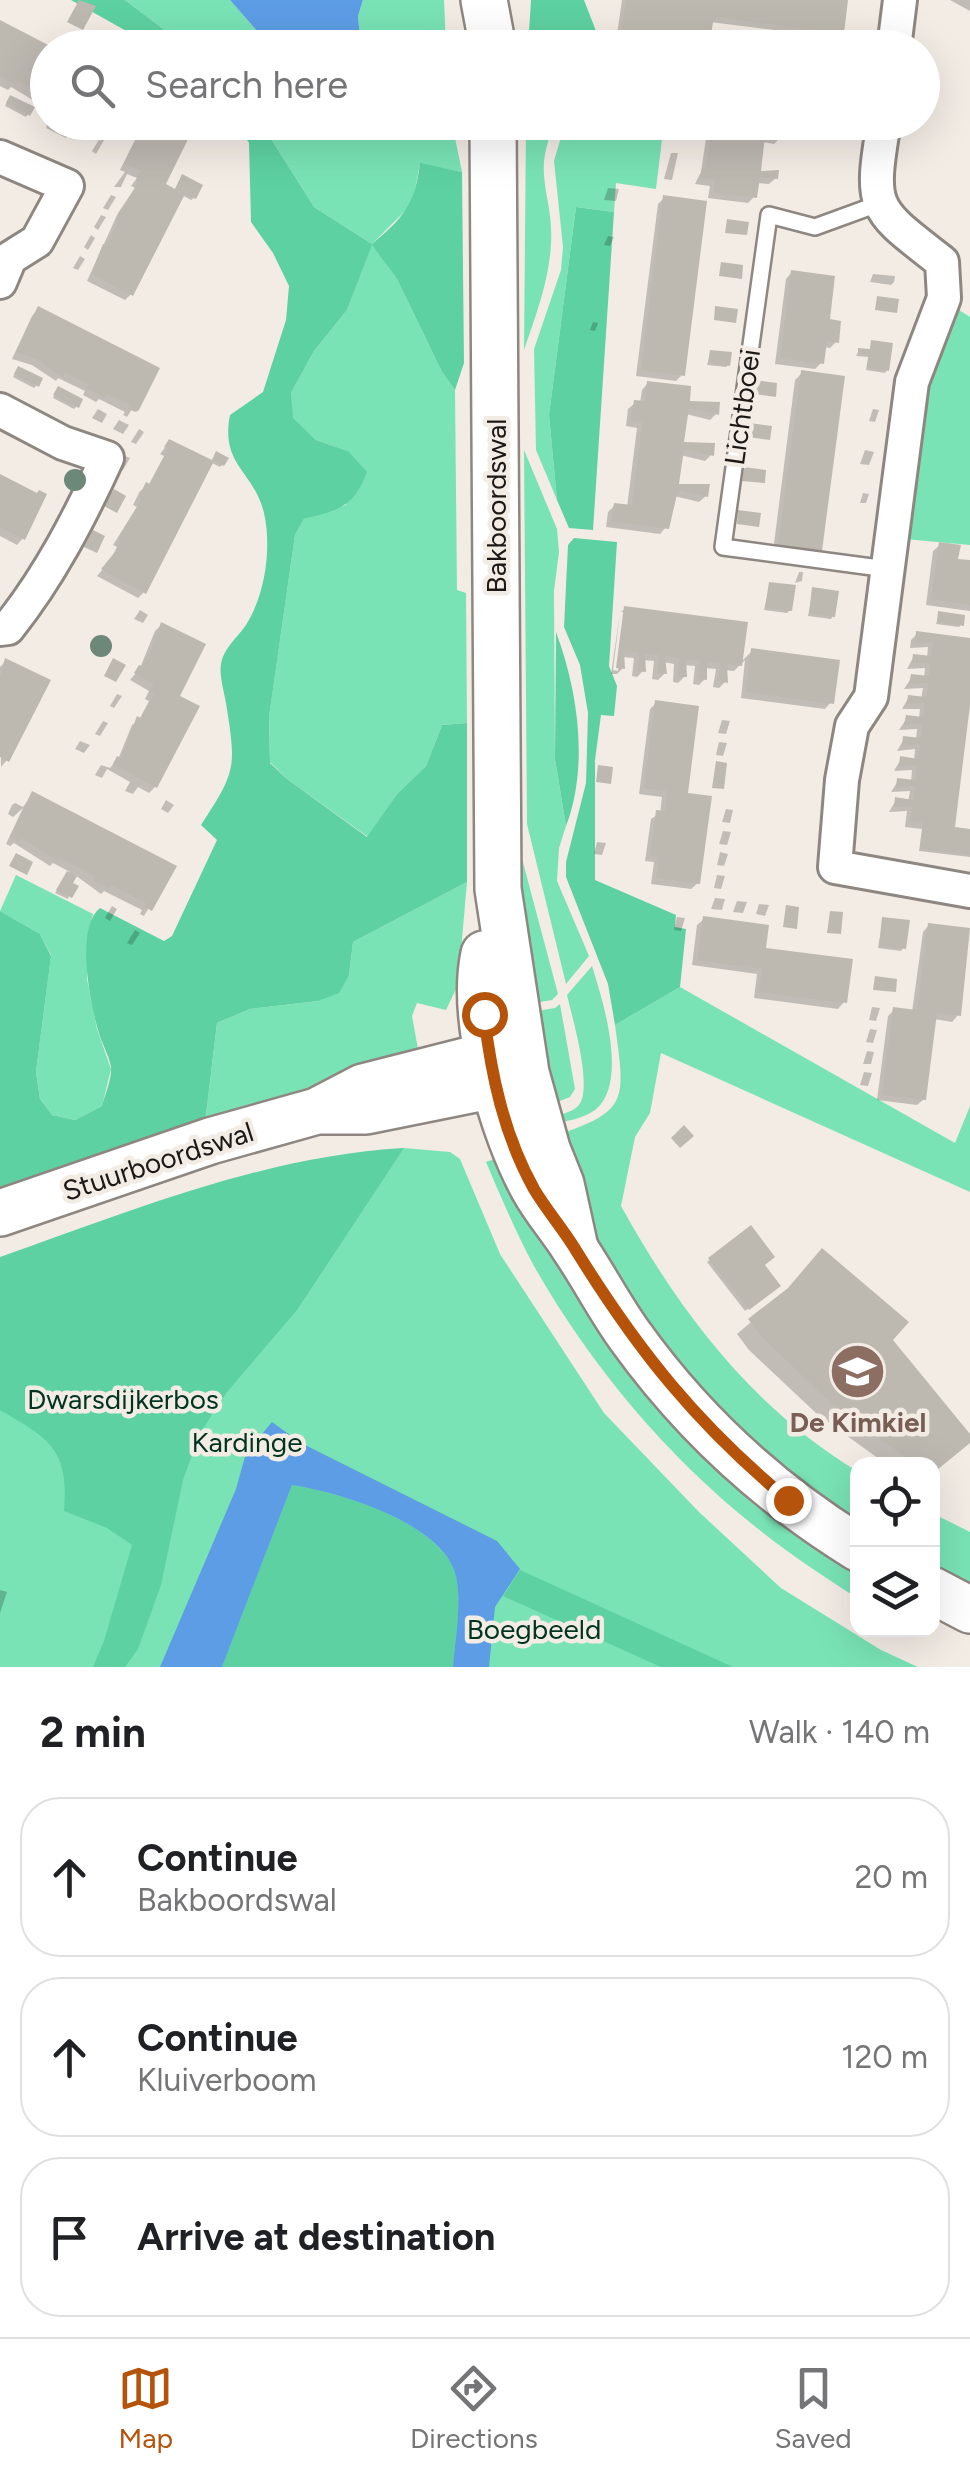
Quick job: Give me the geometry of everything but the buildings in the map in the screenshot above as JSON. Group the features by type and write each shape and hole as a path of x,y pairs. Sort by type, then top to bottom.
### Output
{"main road":[{"name":"Bakboordswal","path":"493,140 498,889 503,1067 520,1162 631,1337 704,1425 788,1500 857,1547"},
{"name":"Stuurboordswal","path":"0,1213 210,1141 317,1112 363,1088 503,1067"},
{"path":"940,1594 970,1610"}],"street":[{"path":"896,30 900,0"},
{"path":"881,140 876,173 878,204 895,225 942,262 944,298 912,382 872,697 852,726 842,780 835,866 970,891"},
{"path":"0,157 67,186 37,241 10,258 0,282"},
{"path":"0,410 64,443 107,458 82,514 24,609 8,628 0,630"}],"lane":[{"name":"Lichtboei","path":"878,204 815,227 769,215 723,547 890,570"}],"green space":[{"path":"71,0 125,0 165,30 125,30"},
{"path":"125,0 230,0 256,30 165,30"},
{"path":"363,0 444,0 445,30 359,30 358,16"},
{"path":"531,0 584,0 596,30 529,30"},
{"path":"247,140 272,140 314,207 372,244 406,210 420,163 462,172 464,363 455,390 442,372 397,279 372,245 347,310 314,351 291,393 293,418 316,440 348,451 367,472 351,500 304,519 295,535 269,717 270,763 367,837 397,794 426,766 442,725 467,723 467,882 353,942 349,975 339,993 318,1001 250,1009 217,1023 205,1123 0,1191 0,911 40,934 51,956 36,1072 40,1099 52,1115 75,1120 102,1106 111,1072 89,984 86,948 92,918 100,908 164,941 172,936 217,840 201,825 222,792 231,767 221,664 227,648 253,613 267,556 264,513 230,446 230,415 263,392 286,320 289,286 273,253 251,222"},
{"path":"272,140 455,140 462,172 420,164 412,204 372,244 314,207"},
{"path":"526,140 548,140 544,171 551,227 550,258 524,350"},
{"path":"560,140 662,140 656,189 616,183 614,212 576,207 549,415 557,500 536,450 534,349 561,270 563,247 554,161"},
{"path":"576,207 614,212 593,530 569,528 557,500 549,415"},
{"path":"372,244 397,279 442,372 455,390 457,590 466,593 467,723 442,725 426,766 397,794 368,837 287,779 270,762 269,716 295,535 304,519 346,505 348,451 316,440 292,418 291,393 314,351 347,310"},
{"path":"959,310 970,317 970,545 905,539 921,399"},
{"path":"524,450 557,529 559,552 554,591 555,759 566,826 559,848 557,881 589,956 566,984 527,824"},
{"path":"574,538 617,542 609,666 617,686 614,716 601,715 595,760 595,880 676,915 675,927 686,929 680,987 615,1025 608,984 566,877 566,862 586,783 588,713 580,665 564,627 568,545"},
{"path":"556,632 570,679 578,729 577,779 566,826 555,759"},
{"path":"516,836 558,994 552,1000 522,1005"},
{"path":"16,875 93,914 88,934 87,979 97,1029 111,1069 102,1106 75,1120 52,1115 40,1099 36,1072 51,955 40,934 0,911"},
{"path":"467,882 458,985 446,1010 417,1003 412,1016 420,1060 205,1123 217,1023 250,1009 318,1001 349,975 353,942"},
{"path":"592,966 610,1041 610,1081 595,1110 550,1125 549,1118 575,1108 582,1098 580,1053 567,995"},
{"path":"680,987 955,1143 970,1106 970,1192 661,1053 650,1113 635,1137 621,1206 668,1283 722,1355 784,1418 850,1466 850,1522 782,1470 707,1397 640,1316 592,1236 554,1136 597,1119 617,1099 620,1070 615,1025"},
{"path":"560,1004 575,1089 570,1097 545,1107 524,1013"},
{"name":"Kardinge","path":"404,1148 450,1152 460,1159 500,1254 604,1413 699,1512 781,1588 850,1631 850,1637 860,1637 918,1667 0,1667 0,1290 365,1204"},
{"name":"Dwarsdijkerbos","path":"404,1148 297,1310 227,1392 200,1433 183,1480 161,1585 138,1649 125,1667 93,1667 132,1545 107,1528 64,1511 63,1473 53,1448 32,1429 0,1410 0,1257 148,1204 249,1174 352,1153"},
{"path":"508,1154 533,1210 850,1561 850,1593 781,1547 724,1501 633,1408 556,1303 534,1266 486,1162"},
{"path":"292,1485 363,1504 414,1528 435,1544 450,1562 457,1582 453,1667 222,1667"},
{"path":"940,1517 970,1532 970,1589 940,1574"},
{"path":"520,1570 733,1667 661,1667 503,1596"}],"water":[{"path":"230,0 363,0 358,16 359,30 256,30"},
{"path":"272,1422 301,1443 497,1541 520,1569 495,1607 489,1667 453,1667 457,1582 450,1562 435,1544 390,1515 337,1495 292,1485 222,1667 160,1667 236,1489 246,1453"}],"place":[{"name":"De Kimkiel","path":"858,1371"}],"route":[{"path":"484,1014 502,1111 520,1162 536,1192 631,1337 666,1382 744,1464 788,1500"}],"park label":[{"name":"Boegbeeld","path":"534,1629"}]}
